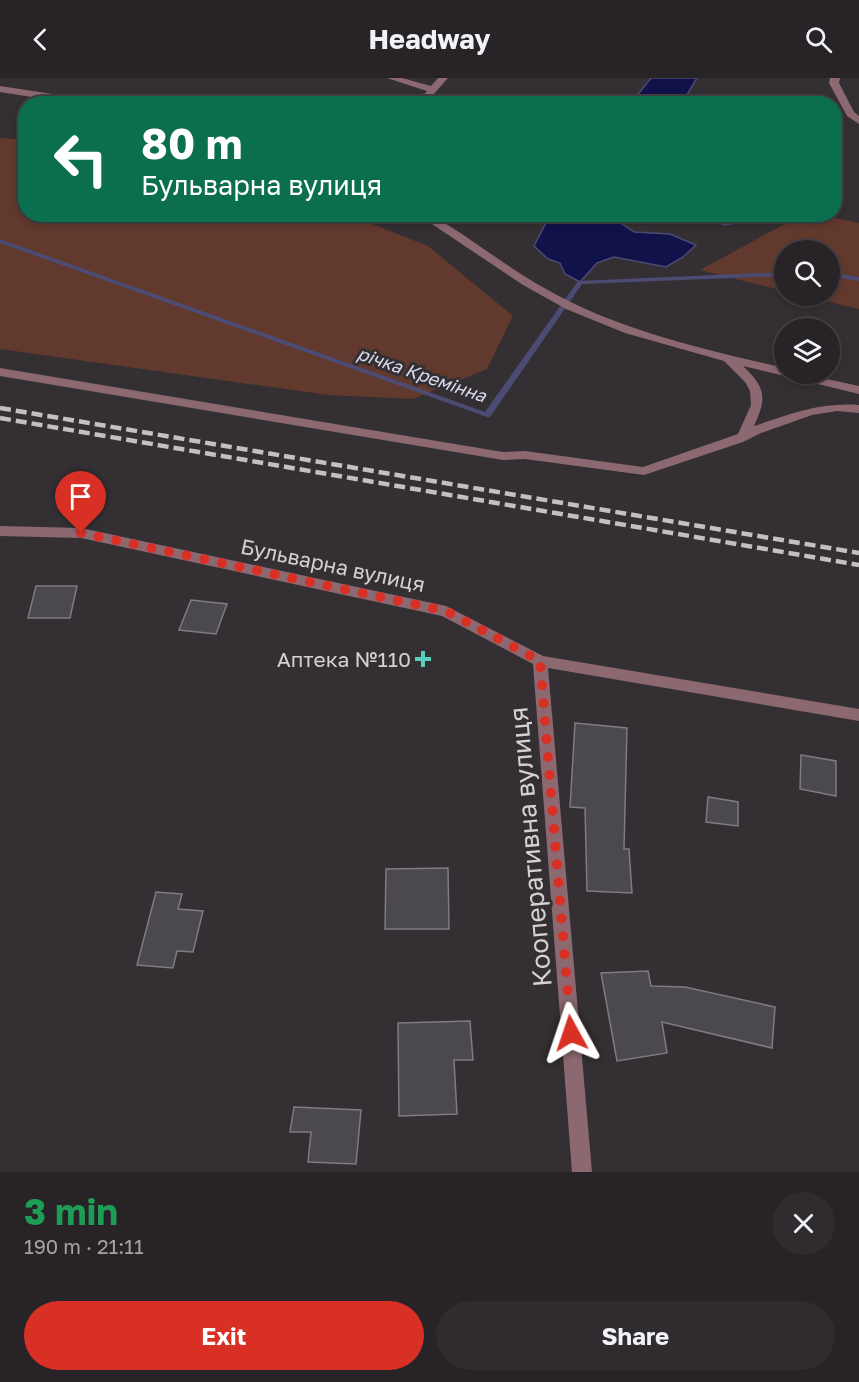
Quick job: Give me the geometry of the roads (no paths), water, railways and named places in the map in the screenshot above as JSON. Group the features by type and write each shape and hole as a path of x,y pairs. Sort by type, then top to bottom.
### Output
{"street":[{"path":"392,78 434,90"},
{"path":"428,96 443,78"},
{"path":"835,78 834,83 841,96"},
{"path":"0,89 46,96"},
{"path":"842,98 850,114 859,121"},
{"path":"434,222 556,300 573,308 641,335 774,370"},
{"path":"729,359 754,384 758,404 748,422 744,436"},
{"path":"0,372 503,456 525,455 644,471 810,411 837,407 859,409"},
{"path":"833,384 859,390"},
{"name":"Бульварна вулиця","path":"0,531 81,533 446,611 540,661 859,715"},
{"name":"Кооперативна вулиця","path":"540,661 582,1172"}],"waterway":[{"name":"річка Кремінна","path":"0,241 487,415 580,282 774,274"},
{"name":"річка Кремінна","path":"840,276 859,279"}],"railway":[{"path":"0,408 859,553"},
{"path":"0,418 859,565"}],"place":[{"name":"Аптека №110","path":"423,659"}]}
